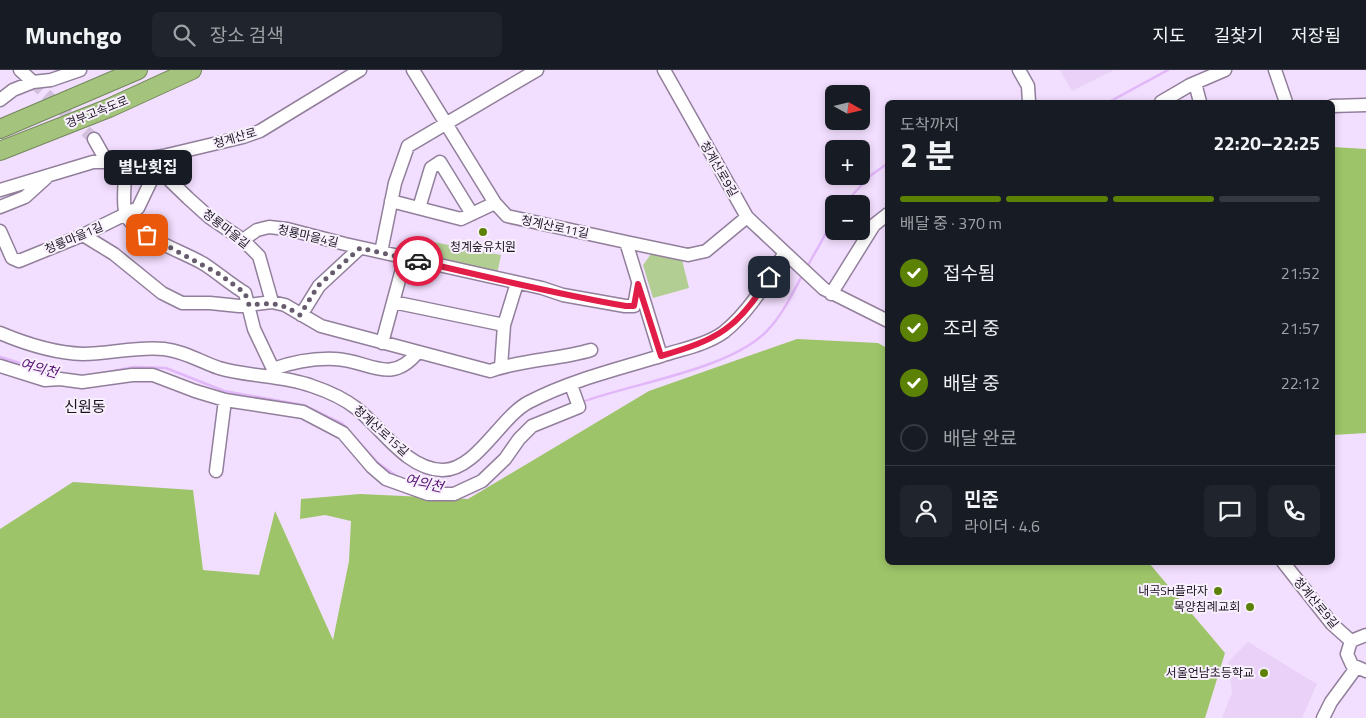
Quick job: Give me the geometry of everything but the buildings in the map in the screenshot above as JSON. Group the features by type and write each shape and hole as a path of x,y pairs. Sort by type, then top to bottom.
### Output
{"highway":[{"name":"경부고속도로","path":"0,129 138,70"},
{"name":"경부고속도로","path":"0,151 109,108 192,70"}],"street":[{"path":"20,70 33,82"},
{"path":"0,100 13,90 33,82 51,80 80,70"},
{"name":"청계산로","path":"0,190 93,162 160,162 243,137 260,131 360,70"},
{"name":"청계산로11길","path":"413,70 495,203 507,216 688,254 706,251 747,217"},
{"path":"381,252 391,201 408,146 445,122 537,70"},
{"name":"청계산로9길","path":"664,70 747,217 828,292"},
{"path":"1019,70 1028,86 1029,100"},
{"path":"1165,100 1195,83 1226,70"},
{"path":"1276,70 1285,100"},
{"path":"1195,83 1199,100"},
{"path":"1335,106 1366,105"},
{"path":"94,139 107,162"},
{"path":"124,162 126,178 124,209 130,223 147,235 203,264 245,293 254,329 273,373 298,362 337,359 386,370 408,364 417,353"},
{"name":"청룡마을1길","path":"0,231 12,258 19,261 83,235 138,208 160,162"},
{"name":"청룡마을길","path":"160,162 209,216 243,240 259,256 272,302"},
{"path":"419,208 431,168 440,162 472,214"},
{"path":"0,207 25,196 48,176"},
{"path":"391,201 461,218 495,203"},
{"path":"885,216 874,225 828,292 885,320"},
{"name":"청룡마을4길","path":"243,240 257,230 269,227 287,229 360,248 563,295 626,306 634,306 638,284"},
{"path":"83,235 114,254 162,293 182,303 249,305 272,302 285,305 321,326 490,371 516,362 576,355 591,350"},
{"path":"626,242 661,356"},
{"path":"300,315 318,286 360,248"},
{"name":"청계산로15길","path":"0,333 46,349 83,354 164,349 186,354 220,368 273,373 332,393 354,406 376,424 401,451 418,463 441,470 455,469 469,460 510,417 527,403 571,386 700,345 721,334 749,307 786,255"},
{"path":"382,343 405,258"},
{"path":"501,367 504,325 516,283"},
{"path":"393,302 504,325"},
{"path":"0,366 45,380 60,379 82,382 153,374 195,391 225,400 303,412 343,433 372,467 386,480 410,489 442,494 454,494 482,480 506,459 519,439 532,426 579,408 571,386"},
{"path":"216,471 225,400"},
{"name":"청계산로9길","path":"1285,565 1332,624 1352,641"},
{"path":"1323,718 1331,702 1361,669 1348,660 1347,654 1352,641 1359,636 1366,635"}],"shaded area":[{"path":"1060,70 1114,70 1072,91"},
{"name":"서울언남초등학교","path":"1248,642 1317,684 1302,718 1222,718 1232,693 1228,662"}],"green space":[{"path":"1335,147 1366,149 1366,433 1335,435"},
{"path":"428,241 501,255 497,274 424,260"},
{"path":"651,254 682,260 689,288 653,298 643,265"},
{"path":"797,339 878,343 885,347 885,565 1151,565 1225,653 1205,718 0,718 0,529 73,482 193,490 203,570 259,575 275,511 333,640 349,561 351,521 325,515 300,519 301,499 360,494 468,499 649,391"}],"waterway":[{"name":"여의천","path":"1113,100 1168,70"},
{"name":"여의천","path":"852,195 870,176 885,165"},
{"name":"여의천","path":"807,267 825,235"},
{"name":"여의천","path":"582,402 704,366 749,345 766,332 777,319 803,274"},
{"name":"여의천","path":"0,357 56,374"},
{"name":"여의천","path":"103,373 134,367 166,368 224,391 303,405 343,424 378,463 398,477"}],"tunnel":[{"path":"33,82 94,139"}],"way so far":[{"path":"147,235 173,247 219,274 245,293 249,305 272,302 285,305 300,315 318,286 337,271 360,248 418,261"}],"place":[{"name":"청계숲유치원","path":"483,232"},
{"name":"별난횟집","path":"147,235"},
{"name":"내곡SH플라자","path":"1218,591"},
{"name":"목양침례교회","path":"1250,607"},
{"name":"서울언남초등학교","path":"1264,673"}],"district":[{"name":"신원동","path":"85,407"}],"route":[{"path":"418,261 542,288 563,295 626,306 634,306 638,284 661,356 700,345 721,334 749,307 769,277"}]}
